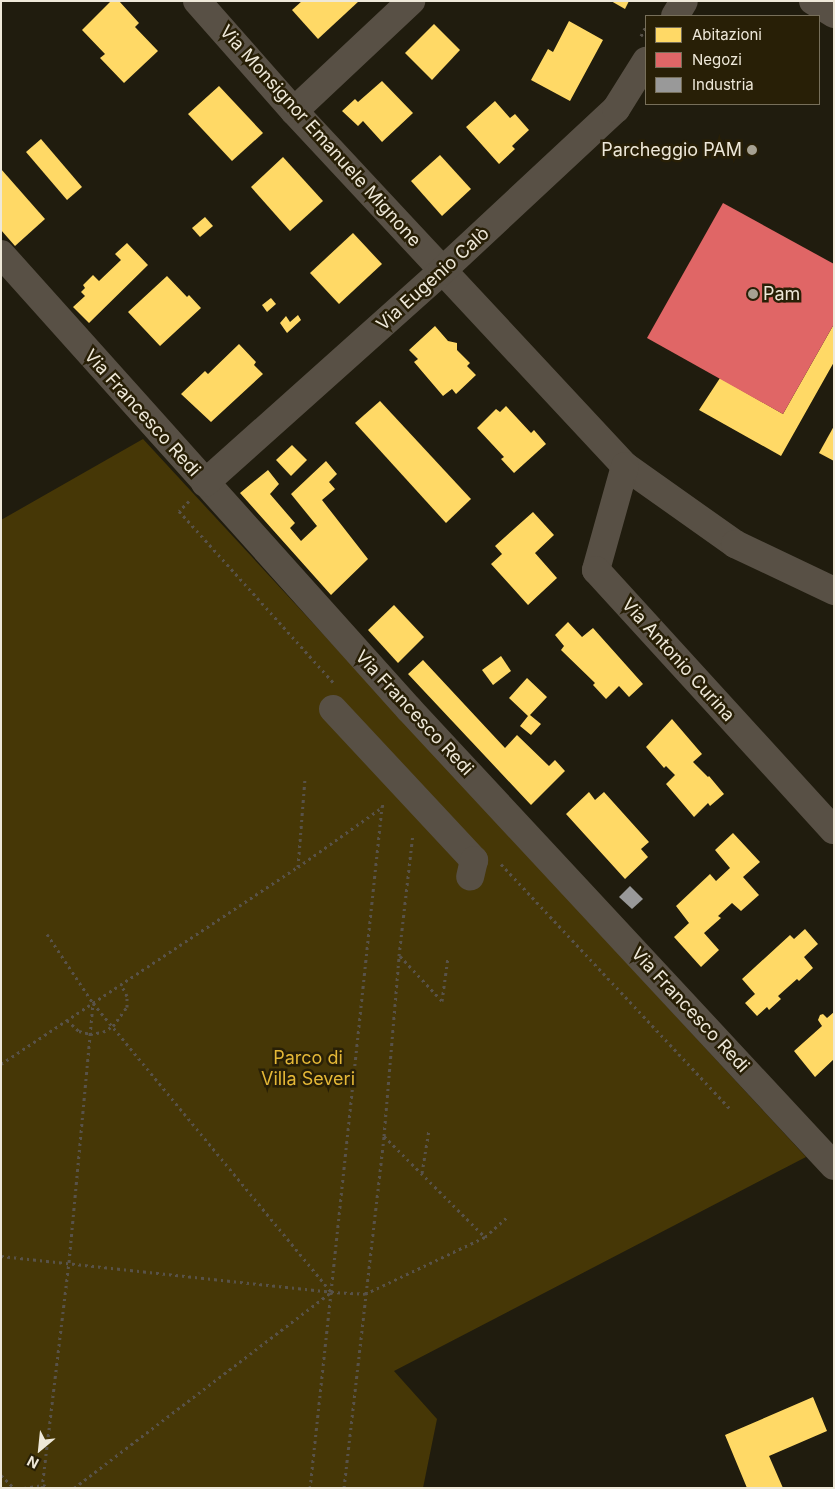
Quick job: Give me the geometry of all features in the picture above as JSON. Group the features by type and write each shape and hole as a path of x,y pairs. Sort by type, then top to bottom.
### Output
{"street":[{"name":"Via Monsignor Emanuele Mignone","path":"197,1 294,111 442,271"},
{"path":"294,111 411,1"},
{"path":"676,15 684,1"},
{"path":"812,1 834,14"},
{"name":"Via Eugenio Calò","path":"205,484 442,271 616,108 642,52"},
{"name":"Via Francesco Redi","path":"1,254 205,484 415,716 829,1150"},
{"path":"442,271 625,466 735,544 834,591"},
{"name":"Via Antonio Curina","path":"625,466 596,570 833,830"},
{"path":"337,700 396,777 418,798 474,860 470,877"}],"path":[{"path":"642,52 645,32"},
{"path":"205,484 179,511 337,700"},
{"path":"310,1488 382,807 396,777"},
{"path":"298,867 304,779"},
{"path":"344,1488 384,1136 399,956 418,798"},
{"path":"1,1064 298,867 382,807"},
{"path":"496,859 728,1108"},
{"path":"47,934 93,1003 331,1292"},
{"path":"399,956 442,1001 448,957"},
{"path":"68,1020 79,1031 90,1034 103,1032 113,1026 127,1007 127,996 121,984"},
{"path":"42,1486 68,1262 93,1003"},
{"path":"422,1173 429,1130"},
{"path":"384,1136 485,1237"},
{"path":"1,1256 331,1292 365,1294 485,1237 507,1216"},
{"path":"74,1488 331,1292"},
{"path":"1,1475 14,1488"},
{"path":"24,1488 42,1486 50,1488"}],"green space":[{"name":"Parco di Villa Severi","path":"143,439 806,1157 394,1371 437,1419 423,1488 1,1488 1,520"}],"building: Abitazioni":[{"path":"111,1 119,1 139,23 135,27 158,51 124,83 100,58 105,54 82,30"},
{"path":"302,1 359,1 318,39 292,10"},
{"path":"611,1 629,1 625,9"},
{"path":"569,21 603,40 570,101 531,80 548,49 553,52"},
{"path":"434,24 460,50 432,80 405,53"},
{"path":"382,81 413,113 382,142 363,121 358,126 342,111 355,99 358,102"},
{"path":"219,86 263,133 232,161 188,114"},
{"path":"495,101 510,118 515,114 529,130 512,146 515,149 499,164 466,127"},
{"path":"41,139 82,187 67,200 26,152"},
{"path":"440,155 471,189 442,216 411,181"},
{"path":"283,157 323,201 290,231 251,187"},
{"path":"1,169 45,219 15,246 1,230"},
{"path":"205,217 213,226 200,237 192,228"},
{"path":"353,233 382,264 339,304 310,273"},
{"path":"127,243 148,265 89,323 73,307 85,296 81,292 85,288 83,285 93,275 99,281 121,260 115,254"},
{"path":"167,276 187,297 189,295 201,308 160,346 128,312"},
{"path":"271,298 276,304 267,312 262,305"},
{"path":"298,315 301,320 287,333 280,323 286,316 290,322"},
{"path":"834,324 834,362 781,456 699,410 720,378 783,414"},
{"path":"435,326 448,341 457,343 457,350 470,363 467,366 476,375 456,394 452,389 443,396 414,362 418,359 409,350"},
{"path":"239,344 256,362 254,365 263,374 211,422 181,394 205,371 208,374"},
{"path":"380,401 471,499 446,523 355,423"},
{"path":"506,406 531,433 534,430 546,444 514,473 501,459 504,457 477,428 496,409 500,412"},
{"path":"834,426 834,461 819,453"},
{"path":"292,445 307,460 291,476 276,460"},
{"path":"326,461 337,474 329,482 335,489 322,500 368,559 331,595 240,493 268,470 279,484 270,494 295,523 290,528 301,541 317,526 291,494"},
{"path":"533,512 554,535 535,553 557,578 528,605 491,564 502,554 495,546"},
{"path":"394,605 424,637 398,663 368,630"},
{"path":"568,622 582,637 593,628 643,684 629,697 619,686 606,699 593,685 595,683 561,650 564,646 555,635"},
{"path":"501,656 511,671 493,685 482,670"},
{"path":"423,660 505,748 517,735 549,766 555,760 565,771 531,805 408,674"},
{"path":"527,678 547,697 530,715 541,724 531,735 520,726 528,716 509,698"},
{"path":"672,719 702,754 693,762 709,776 724,794 710,806 708,803 694,817 666,784 675,775 666,766 664,768 646,747"},
{"path":"589,792 595,800 604,792 649,842 641,849 648,857 625,879 566,814"},
{"path":"733,833 760,862 743,877 759,895 741,911 732,903 718,916 721,918 704,933 719,950 701,967 674,937 689,923 676,906 710,874 716,881 730,868 715,850"},
{"path":"805,929 818,944 804,957 813,968 778,996 781,999 769,1010 767,1007 757,1016 745,1003 755,994 742,979 790,935 794,939"},
{"path":"834,1012 834,1059 815,1077 794,1051 822,1026 818,1020 820,1015 823,1014 827,1018"},
{"path":"813,1397 827,1431 769,1456 783,1488 747,1488 725,1435"}],"building: Negozi":[{"name":"Pam","path":"723,203 834,264 834,324 783,414 647,338"}],"building: Industria":[{"path":"630,886 643,899 632,909 619,897"}],"place":[{"name":"Parcheggio PAM","path":"752,150"},
{"name":"Pam","path":"753,294"}]}
